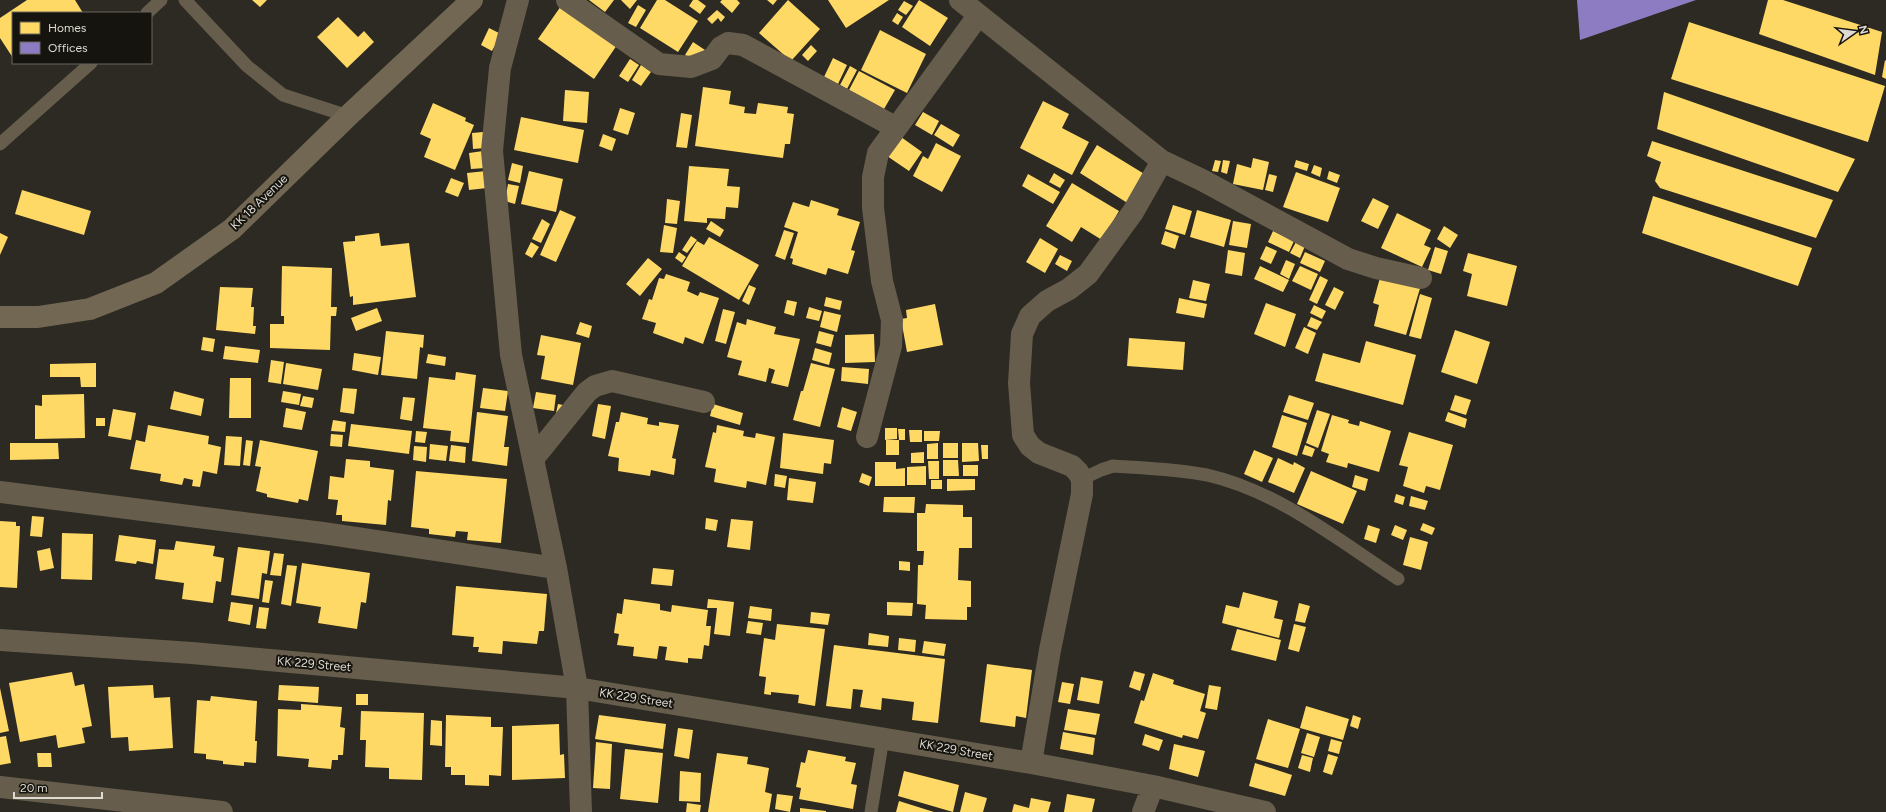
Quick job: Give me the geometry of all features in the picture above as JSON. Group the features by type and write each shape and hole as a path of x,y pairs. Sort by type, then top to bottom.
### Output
{"main road":[{"name":"KK 18 Avenue","path":"0,317 38,317 90,309 156,283 232,229 348,116 472,0"}],"street":[{"path":"518,0 500,68 492,152 511,355 556,568 578,688 581,812"},
{"path":"567,0 659,64 691,67 712,59 721,47 728,43 743,46 896,127"},
{"path":"960,0 978,16 1162,161 1202,180 1348,259 1376,268 1421,278"},
{"path":"867,438 891,346 892,320 882,281 876,248 873,208 873,177 878,153 978,16"},
{"path":"1031,763 1050,650 1082,494 1082,479 1072,466 1039,453 1030,446 1023,435 1019,383 1022,334 1030,316 1047,301 1069,289 1088,274 1133,212 1162,161"},
{"path":"533,458 587,392 595,386 612,381 704,402"},
{"path":"0,492 323,533 556,568"},
{"name":"KK 229 Street","path":"0,640 192,653 578,688 1031,763 1152,786 1265,812"},
{"path":"1143,812 1152,786"},
{"path":"0,787 222,812"}],"lane":[{"path":"148,12 161,0"},
{"path":"185,0 247,66 283,95 348,116"},
{"path":"0,144 90,64"},
{"path":"1082,479 1113,466 1207,476 1248,488 1297,512 1398,579"},
{"path":"871,812 883,738"}],"building: Homes":[{"path":"27,0 75,0 82,12 12,12 12,56 0,38 0,18"},
{"path":"252,0 267,0 260,7"},
{"path":"589,0 614,0 605,12"},
{"path":"621,0 637,0 630,9"},
{"path":"657,0 665,0 698,21 678,52 640,28"},
{"path":"693,0 698,0 706,6 700,14 689,6"},
{"path":"722,0 737,0 740,3 732,13 720,2"},
{"path":"767,0 777,0 773,5"},
{"path":"788,0 820,29 791,61 759,33"},
{"path":"828,0 889,0 846,28"},
{"path":"919,0 948,18 930,46 902,27"},
{"path":"1768,0 1783,0 1882,32 1875,75 1759,34"},
{"path":"904,1 913,6 906,15 898,10"},
{"path":"638,5 646,10 636,27 628,23"},
{"path":"561,6 617,45 594,79 538,39"},
{"path":"717,10 725,17 721,22 718,18 712,24 707,19"},
{"path":"897,13 903,17 898,25 892,21"},
{"path":"338,17 358,37 364,31 374,42 347,68 317,37"},
{"path":"1689,22 1885,86 1868,142 1671,79"},
{"path":"489,28 501,34 492,51 481,45"},
{"path":"880,30 926,54 907,93 861,70"},
{"path":"693,42 705,50 697,63 685,55"},
{"path":"811,45 817,51 808,61 802,55"},
{"path":"833,58 847,65 838,84 824,77"},
{"path":"630,59 639,65 628,82 619,76"},
{"path":"1885,60 1886,61 1886,79 1882,77"},
{"path":"641,65 651,72 641,86 632,80"},
{"path":"850,66 857,70 847,89 840,85"},
{"path":"859,71 895,90 884,109 849,90"},
{"path":"703,87 731,91 729,104 745,107 744,113 756,114 758,103 788,107 787,113 794,114 790,144 785,144 783,158 695,146"},
{"path":"565,90 589,92 587,123 563,121"},
{"path":"1664,92 1855,159 1838,192 1657,129"},
{"path":"1043,101 1069,114 1062,128 1089,142 1072,175 1020,148"},
{"path":"433,103 466,118 465,121 474,125 455,170 424,157 431,139 420,134"},
{"path":"620,108 635,113 628,135 613,130"},
{"path":"923,112 939,121 932,135 915,125"},
{"path":"681,113 692,115 687,148 676,147"},
{"path":"521,117 584,130 578,163 514,150"},
{"path":"941,124 960,135 953,147 934,135"},
{"path":"483,132 485,148 473,149 472,133"},
{"path":"603,134 616,139 612,151 599,146"},
{"path":"901,137 922,152 909,171 887,156"},
{"path":"1652,141 1833,200 1816,238 1660,188 1655,181 1661,162 1647,156"},
{"path":"936,143 961,156 942,192 913,176 923,156 928,159"},
{"path":"1097,145 1146,175 1129,204 1080,173"},
{"path":"483,151 485,168 471,169 469,153"},
{"path":"1253,158 1269,162 1263,190 1233,184 1237,164 1251,168"},
{"path":"1215,160 1221,161 1218,172 1212,171"},
{"path":"1223,160 1230,161 1227,174 1221,172"},
{"path":"1296,160 1309,164 1307,171 1294,167"},
{"path":"512,163 523,166 520,183 508,180"},
{"path":"1314,165 1322,168 1320,177 1311,173"},
{"path":"689,166 729,169 727,186 740,187 738,208 726,207 725,219 707,218 707,223 684,221"},
{"path":"486,171 487,188 469,190 467,173"},
{"path":"529,171 563,179 556,212 521,204"},
{"path":"1329,171 1340,175 1337,183 1327,179"},
{"path":"1296,172 1340,188 1328,222 1283,207"},
{"path":"1054,173 1065,180 1060,188 1049,182"},
{"path":"1028,174 1060,192 1053,204 1022,186"},
{"path":"1269,174 1277,176 1273,192 1265,190"},
{"path":"451,178 464,183 458,197 445,192"},
{"path":"1072,183 1119,211 1102,240 1081,227 1072,242 1046,226"},
{"path":"508,184 519,186 515,204 505,201"},
{"path":"22,190 91,211 84,235 15,214"},
{"path":"1653,196 1812,248 1798,286 1642,233"},
{"path":"1373,198 1389,206 1378,229 1361,221"},
{"path":"667,199 680,201 677,224 665,223"},
{"path":"811,200 839,209 837,215 860,222 851,250 855,251 848,274 828,268 826,275 792,264 793,259 790,258 798,232 784,227 793,202 809,207"},
{"path":"1173,205 1192,211 1185,235 1165,229"},
{"path":"560,210 576,217 556,262 540,255"},
{"path":"1197,210 1231,220 1224,247 1190,237"},
{"path":"1397,213 1431,230 1424,245 1431,248 1422,267 1381,248"},
{"path":"542,219 550,224 541,243 532,239"},
{"path":"711,221 724,230 720,237 706,229"},
{"path":"1233,221 1251,224 1247,248 1229,245"},
{"path":"664,225 677,228 673,253 660,252"},
{"path":"1444,226 1458,235 1450,248 1437,239"},
{"path":"784,230 794,233 785,260 775,256"},
{"path":"1165,231 1179,236 1175,249 1161,244"},
{"path":"1273,231 1294,241 1289,252 1268,242"},
{"path":"0,233 8,237 0,255"},
{"path":"379,233 381,246 409,243 416,297 353,305 353,296 350,297 343,242 355,241 355,236"},
{"path":"691,236 697,240 687,253 682,250"},
{"path":"709,237 759,265 739,300 682,266 697,241 704,245"},
{"path":"1040,238 1058,249 1045,273 1026,262"},
{"path":"531,242 539,247 532,258 525,254"},
{"path":"1296,242 1305,246 1300,258 1290,253"},
{"path":"1266,246 1277,251 1271,264 1260,259"},
{"path":"1435,247 1448,251 1441,274 1428,270"},
{"path":"1228,250 1245,253 1242,276 1225,273"},
{"path":"679,252 686,257 682,263 675,258"},
{"path":"1305,252 1325,261 1320,272 1300,263"},
{"path":"1468,253 1517,266 1507,306 1467,296 1472,274 1463,271"},
{"path":"1060,255 1072,261 1067,271 1055,264"},
{"path":"648,258 662,269 640,296 626,284"},
{"path":"1286,260 1295,264 1289,279 1280,274"},
{"path":"282,266 332,268 331,307 337,307 336,316 331,316 330,350 270,348 270,324 284,324 284,316 281,316"},
{"path":"1260,266 1289,280 1283,292 1254,279"},
{"path":"1300,266 1318,274 1311,290 1292,281"},
{"path":"666,274 690,282 687,291 698,296 700,292 719,298 703,344 685,337 683,344 653,333 656,323 642,319 649,299 652,300 659,278 664,279"},
{"path":"1381,274 1421,285 1406,335 1374,326 1379,305 1373,303"},
{"path":"1320,276 1328,280 1317,304 1309,300"},
{"path":"1193,280 1210,284 1206,301 1189,298"},
{"path":"749,285 756,288 749,305 742,301"},
{"path":"220,287 253,288 251,307 254,307 253,326 256,326 255,334 216,330"},
{"path":"1334,287 1344,292 1335,310 1325,305"},
{"path":"1420,294 1432,298 1421,339 1409,336"},
{"path":"826,297 842,301 840,310 824,306"},
{"path":"1179,298 1207,304 1204,318 1176,313"},
{"path":"787,300 797,302 794,316 784,313"},
{"path":"1266,303 1296,314 1285,347 1254,334"},
{"path":"935,304 943,345 907,352 901,319 907,318 906,310"},
{"path":"1314,305 1326,311 1322,319 1310,313"},
{"path":"809,307 822,311 819,321 806,318"},
{"path":"377,308 382,321 356,331 351,318"},
{"path":"723,309 735,312 726,344 715,341"},
{"path":"824,311 841,315 837,332 820,327"},
{"path":"1311,317 1322,322 1317,330 1307,326"},
{"path":"747,319 776,327 774,334 800,339 788,387 771,383 775,370 769,368 766,382 738,375 742,361 727,357 737,322 746,325"},
{"path":"580,322 592,326 589,338 576,334"},
{"path":"1304,327 1316,333 1308,354 1295,348"},
{"path":"1455,330 1490,342 1477,384 1441,372"},
{"path":"386,331 424,335 423,348 420,347 417,379 381,375"},
{"path":"819,331 834,335 831,347 816,343"},
{"path":"874,334 875,362 845,363 845,335"},
{"path":"541,335 581,343 573,385 541,379 545,356 537,355"},
{"path":"203,337 215,339 213,352 201,350"},
{"path":"1129,338 1185,342 1183,370 1127,366"},
{"path":"1366,341 1416,355 1403,405 1315,381 1323,353 1360,363"},
{"path":"225,346 260,350 258,363 223,359"},
{"path":"815,348 832,353 829,365 812,360"},
{"path":"354,353 381,357 378,375 352,370"},
{"path":"428,354 446,357 445,366 426,363"},
{"path":"271,360 284,362 281,384 268,382"},
{"path":"96,363 96,387 81,387 80,377 50,377 50,364"},
{"path":"286,363 322,369 318,390 283,384"},
{"path":"811,363 835,369 820,427 793,420"},
{"path":"842,367 869,369 868,384 841,381"},
{"path":"456,372 476,375 469,443 450,441 451,431 423,428 429,377 455,380"},
{"path":"230,378 251,378 251,418 229,418"},
{"path":"343,388 357,389 354,414 340,412"},
{"path":"483,388 508,391 505,411 480,408"},
{"path":"174,391 204,399 201,416 170,409"},
{"path":"283,391 301,394 299,405 281,402"},
{"path":"536,392 556,395 554,411 533,408"},
{"path":"84,394 85,438 35,439 35,405 42,406 42,395"},
{"path":"1289,395 1314,403 1308,420 1283,412"},
{"path":"1455,395 1471,400 1466,415 1450,410"},
{"path":"303,396 314,398 312,408 300,406"},
{"path":"403,397 415,398 412,421 400,419"},
{"path":"558,404 568,406 556,413"},
{"path":"598,404 611,406 605,439 592,436"},
{"path":"713,404 743,413 740,425 710,416"},
{"path":"842,407 857,412 851,431 837,427"},
{"path":"286,408 306,412 302,430 283,427"},
{"path":"113,409 136,413 131,440 108,436"},
{"path":"1317,410 1330,414 1318,448 1306,443"},
{"path":"477,412 508,416 504,447 509,447 507,466 472,461"},
{"path":"621,412 648,418 647,424 659,426 659,422 679,425 672,458 676,459 674,475 651,470 650,476 618,471 619,458 608,456 616,422 619,422"},
{"path":"1448,412 1467,419 1465,428 1445,421"},
{"path":"1282,415 1307,423 1297,456 1272,447"},
{"path":"1332,415 1349,420 1348,423 1359,426 1360,421 1391,431 1379,472 1348,463 1347,468 1326,462 1329,454 1321,451"},
{"path":"96,418 105,418 105,426 96,426"},
{"path":"333,420 346,422 345,432 331,431"},
{"path":"351,424 412,431 409,454 348,446"},
{"path":"148,425 209,436 208,444 221,447 217,474 203,471 200,487 192,486 193,480 184,478 182,485 160,481 161,474 130,469 136,440 145,442"},
{"path":"717,425 744,431 743,436 755,438 756,433 775,437 766,485 747,481 746,488 714,482 716,469 705,467 713,432 716,433"},
{"path":"885,428 897,428 897,439 885,440"},
{"path":"898,429 905,429 905,440 899,440"},
{"path":"909,430 922,430 922,442 910,442"},
{"path":"416,431 427,432 425,443 415,442"},
{"path":"924,431 940,431 939,441 924,441"},
{"path":"1409,432 1453,445 1440,490 1426,486 1424,493 1403,486 1408,467 1399,465"},
{"path":"783,433 834,440 831,464 824,463 823,474 780,468"},
{"path":"331,434 343,435 342,447 330,446"},
{"path":"226,436 242,437 240,466 224,465"},
{"path":"246,440 253,441 250,466 243,465"},
{"path":"260,440 318,451 308,501 299,499 298,503 267,497 267,494 256,491 261,467 255,466"},
{"path":"886,440 899,440 899,455 886,455"},
{"path":"10,443 58,443 59,459 10,460"},
{"path":"938,443 938,459 927,459 927,444"},
{"path":"943,443 958,443 958,458 943,458"},
{"path":"962,443 978,443 979,461 962,462"},
{"path":"430,444 448,446 446,461 429,459"},
{"path":"451,445 466,447 465,463 449,461"},
{"path":"981,445 988,445 988,459 982,459"},
{"path":"1305,445 1315,449 1312,457 1302,454"},
{"path":"414,446 427,447 426,462 413,460"},
{"path":"1254,450 1273,458 1262,482 1244,474"},
{"path":"924,452 924,463 911,463 911,453"},
{"path":"1278,458 1293,465 1294,462 1305,468 1294,493 1268,482"},
{"path":"346,459 370,461 370,467 394,470 391,501 388,500 386,525 342,521 342,515 336,515 338,500 328,499 330,476 344,478"},
{"path":"943,460 958,460 959,476 943,476"},
{"path":"928,461 939,461 939,479 929,479"},
{"path":"875,462 896,462 896,469 905,468 905,486 875,486"},
{"path":"963,465 978,465 978,476 963,476"},
{"path":"926,466 926,485 907,485 907,467"},
{"path":"416,471 507,479 501,543 467,540 468,532 456,531 455,537 429,534 429,529 411,527"},
{"path":"1311,471 1357,491 1343,524 1297,504"},
{"path":"862,473 872,477 869,486 859,482"},
{"path":"775,474 787,476 785,488 774,486"},
{"path":"1355,475 1368,479 1365,491 1352,487"},
{"path":"789,478 816,482 813,503 787,500"},
{"path":"947,479 975,479 975,490 947,491"},
{"path":"931,480 942,480 942,489 931,489"},
{"path":"1396,494 1405,497 1403,505 1394,502"},
{"path":"1411,496 1428,501 1425,510 1409,506"},
{"path":"884,497 915,497 914,513 883,512"},
{"path":"926,504 963,505 963,517 972,517 972,548 959,548 958,580 971,581 971,607 967,607 967,620 925,619 926,605 917,604 918,565 923,565 924,551 917,551 917,513 925,513"},
{"path":"32,516 44,517 42,537 30,536"},
{"path":"706,518 718,520 716,531 705,529"},
{"path":"731,519 753,521 750,550 727,547"},
{"path":"0,521 16,522 16,526 20,526 17,588 0,587"},
{"path":"1423,523 1435,528 1432,535 1420,530"},
{"path":"1368,525 1380,529 1376,543 1364,539"},
{"path":"1395,525 1407,530 1403,540 1391,535"},
{"path":"62,533 93,534 92,580 61,579"},
{"path":"119,535 156,540 153,564 137,561 136,564 115,561"},
{"path":"1410,537 1428,542 1421,570 1403,565"},
{"path":"176,541 215,546 213,556 224,558 221,582 216,581 213,603 182,599 184,583 155,579 159,549 174,550"},
{"path":"238,547 270,551 267,574 262,573 259,599 231,595"},
{"path":"50,548 54,568 40,571 37,551"},
{"path":"274,553 284,554 281,576 270,575"},
{"path":"899,561 910,562 910,571 899,570"},
{"path":"302,563 370,573 366,603 361,602 357,629 318,623 321,607 296,603"},
{"path":"287,565 297,566 291,606 281,604"},
{"path":"653,568 674,570 672,586 651,584"},
{"path":"265,580 273,581 269,603 262,602"},
{"path":"456,586 547,594 544,631 539,631 537,644 503,641 502,654 478,652 479,647 473,647 474,637 452,635"},
{"path":"1243,592 1278,601 1274,618 1283,620 1279,638 1222,623 1226,605 1239,608"},
{"path":"624,599 660,604 660,610 671,612 672,605 708,610 706,626 711,626 709,646 704,645 702,659 688,658 688,663 665,660 667,647 659,646 657,659 633,656 634,647 617,645 619,634 614,633 617,613 622,614"},
{"path":"708,599 734,602 730,636 714,634 717,608 707,608"},
{"path":"231,602 253,605 250,625 228,621"},
{"path":"887,602 913,603 912,616 887,615"},
{"path":"1299,603 1310,606 1305,623 1295,621"},
{"path":"750,606 772,609 771,621 748,618"},
{"path":"259,607 269,608 266,629 256,628"},
{"path":"811,612 830,614 828,625 810,623"},
{"path":"748,621 763,623 761,635 746,633"},
{"path":"777,624 825,629 815,706 798,703 799,695 771,692 771,695 764,694 766,677 759,676 764,638 775,640"},
{"path":"1294,624 1306,627 1299,652 1288,649"},
{"path":"1237,629 1281,640 1276,661 1231,650"},
{"path":"869,633 889,636 888,647 868,645"},
{"path":"899,638 916,640 915,652 898,650"},
{"path":"924,641 946,644 944,656 922,653"},
{"path":"834,645 945,659 938,723 912,720 914,702 882,698 881,710 860,707 863,690 853,689 851,709 826,706"},
{"path":"987,664 1032,670 1026,718 1016,716 1015,727 980,722"},
{"path":"1134,671 1145,674 1140,691 1129,687"},
{"path":"72,672 75,686 84,684 92,726 82,728 85,743 58,748 56,735 20,742 9,683"},
{"path":"1153,673 1174,680 1173,684 1205,694 1200,711 1206,713 1198,739 1183,735 1182,738 1134,723 1141,700 1144,701"},
{"path":"1081,677 1103,681 1099,704 1077,700"},
{"path":"1062,682 1074,684 1070,704 1058,702"},
{"path":"153,685 154,698 170,697 173,748 129,751 128,737 111,738 108,687"},
{"path":"279,685 319,687 318,703 278,700"},
{"path":"1209,685 1221,687 1217,710 1205,708"},
{"path":"0,688 9,731 0,733"},
{"path":"356,694 368,694 368,705 356,705"},
{"path":"211,696 257,701 255,741 257,741 256,763 244,762 244,766 223,764 223,761 206,759 206,754 194,753 197,700 210,701"},
{"path":"301,704 342,707 340,727 345,728 343,755 338,755 338,760 332,760 331,769 308,767 309,759 277,756 278,709 301,710"},
{"path":"1306,706 1349,719 1343,740 1300,728"},
{"path":"1068,709 1100,714 1096,735 1064,730"},
{"path":"361,711 424,713 422,780 389,779 389,768 365,767 366,740 360,740"},
{"path":"446,715 491,717 491,727 503,727 501,776 489,775 489,786 465,785 465,775 451,775 451,767 445,767"},
{"path":"599,715 666,724 663,749 595,739"},
{"path":"1353,715 1361,718 1358,729 1350,726"},
{"path":"1268,719 1300,729 1288,768 1256,759"},
{"path":"431,720 442,721 442,746 430,745"},
{"path":"559,724 560,755 564,754 565,778 512,780 512,726"},
{"path":"678,728 693,730 689,759 674,756"},
{"path":"1063,732 1095,738 1093,755 1060,749"},
{"path":"1307,733 1320,737 1314,757 1301,753"},
{"path":"1145,734 1163,740 1159,751 1142,745"},
{"path":"6,736 11,763 0,765 0,737"},
{"path":"1331,739 1342,742 1339,754 1328,751"},
{"path":"596,742 612,744 610,789 593,788"},
{"path":"1174,744 1205,751 1198,777 1169,769"},
{"path":"625,749 663,753 658,803 620,799"},
{"path":"808,750 846,757 845,761 856,763 851,784 857,785 853,809 799,799 801,788 796,787 801,762 805,763"},
{"path":"37,753 51,753 52,767 38,767"},
{"path":"717,753 748,757 747,764 769,768 765,792 772,794 769,812 708,812"},
{"path":"1328,754 1338,757 1332,775 1323,772"},
{"path":"1302,755 1313,758 1310,772 1298,768"},
{"path":"1255,763 1292,775 1285,796 1249,786"},
{"path":"680,771 701,773 700,802 679,801"},
{"path":"904,771 959,785 953,812 898,796"},
{"path":"965,792 987,798 983,812 960,812"},
{"path":"777,794 793,796 790,812 775,809"},
{"path":"1067,794 1095,799 1092,812 1064,812"},
{"path":"1031,798 1051,802 1048,812 1012,812 1014,804 1029,808"},
{"path":"899,801 934,812 896,812"},
{"path":"687,803 701,805 700,812 686,812"},
{"path":"800,808 826,811 826,812 800,812"}],"building: Offices":[{"path":"1577,0 1696,0 1580,40"}]}
